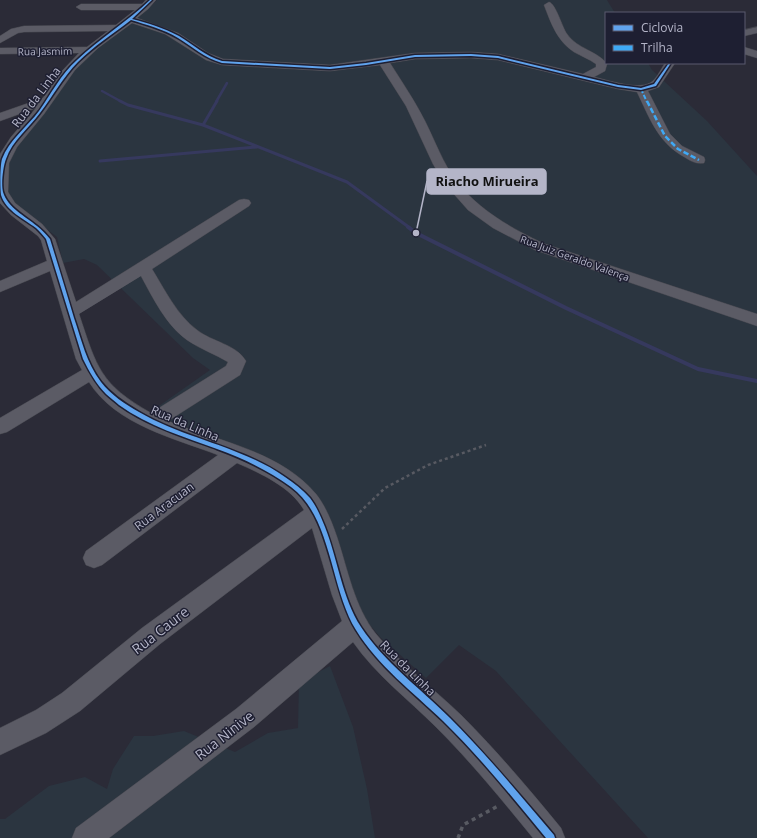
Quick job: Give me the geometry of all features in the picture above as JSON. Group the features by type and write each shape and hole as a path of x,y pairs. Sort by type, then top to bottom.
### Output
{"street":[{"path":"81,7 148,4"},
{"name":"Rua da Linha","path":"148,4 125,24 89,50 66,73 48,100 5,151 0,179 0,190 4,199 13,209 43,231 48,239 85,359 92,372 110,396 153,421 185,436 256,462 284,478 300,490 316,513 346,605 356,624 370,645 398,676 471,745 551,838"},
{"path":"549,5 564,39 576,49 602,64 600,69 584,78"},
{"name":"Rua Jasmim","path":"0,40 15,31 30,28 125,24 169,32 189,43 207,58 222,62 330,68 415,56 484,55 628,88 641,89"},
{"path":"745,33 757,30"},
{"name":"Rua Jasmim","path":"0,51 89,50"},
{"path":"745,50 757,55"},
{"name":"Rua Juiz Geraldo Valença","path":"383,61 414,111 428,142 446,175 458,191 485,217 521,239 540,247 757,320"},
{"path":"669,64 655,85 641,89 665,136 678,149 699,160"},
{"path":"0,117 48,100"},
{"path":"71,312 244,203"},
{"path":"0,287 55,263"},
{"name":"Rua da Linha","path":"143,267 171,311 184,328 191,335 234,357 237,361 234,370 153,421"},
{"path":"0,427 92,372"},
{"name":"Rua Aracuan","path":"94,558 234,454"},
{"name":"Rua Caure","path":"0,742 31,728 72,701 179,614 316,513"},
{"name":"Rua Ninive","path":"86,838 246,718 356,624"}],"path":[{"path":"327,543 385,488 428,465 486,445"},
{"path":"458,838 463,825 516,797"}],"shaded area":[{"path":"157,0 607,0 614,12 605,12 605,64 649,64 652,70 707,121 757,176 757,838 648,838 496,671 459,645 426,678 380,637 351,602 321,516 267,458 149,413 210,370 193,358 97,265 84,259 63,263 57,237 15,205 5,190 8,165 14,148 78,63"},
{"path":"330,666 353,727 367,789 375,838 0,838 0,819 5,819 49,786 85,777 107,789 113,769 134,736 153,736 184,731 235,752 268,733 298,728 299,682"}],"waterway":[{"path":"216,102 227,83"},
{"path":"102,91 122,102"},
{"path":"203,125 217,101"},
{"path":"122,102 128,105 203,125"},
{"path":"203,125 347,182 410,228"},
{"path":"100,161 257,147"},
{"path":"408,227 416,233 566,308 698,369 757,381"}],"marked path":[{"path":"641,89 665,136 678,149 699,160"}],"cycle path":[{"path":"151,0 133,17 94,46 71,67 40,111 7,152 1,171 1,192 10,206 37,227 48,239 85,359 103,388 127,408 145,418 163,427 262,465 278,474 298,489 309,501 318,516 350,613 367,641 388,665 445,718 473,747 500,776 551,838"},
{"path":"130,19 168,32 180,38 210,58 222,62 330,68 415,56 471,55 498,57 618,86 641,89 655,85 669,64"}],"place":[{"name":"Riacho Mirueira","path":"416,233"}]}
